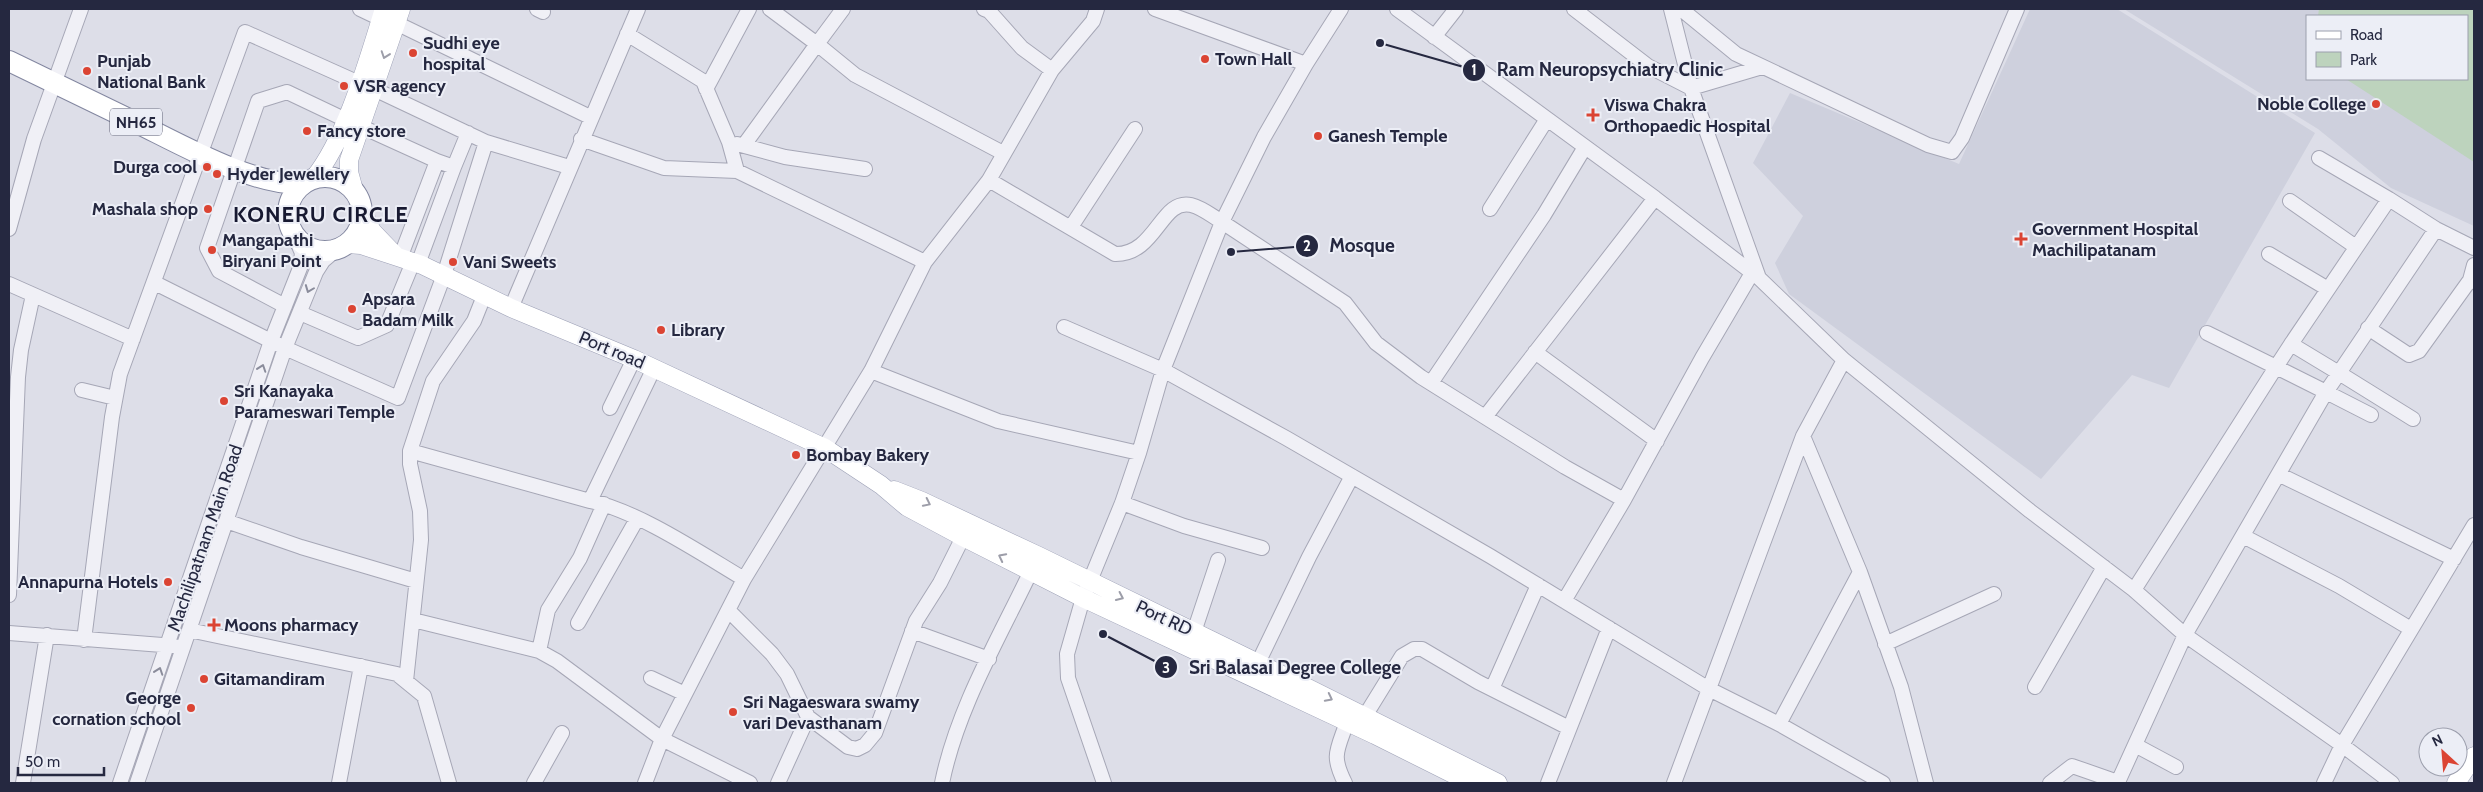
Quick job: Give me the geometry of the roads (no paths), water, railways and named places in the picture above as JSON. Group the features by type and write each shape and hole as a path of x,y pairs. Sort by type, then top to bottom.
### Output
{"highway":[{"name":"NH65","path":"9,61 235,168 291,184 309,180 336,178 354,190"},
{"name":"NH65","path":"265,178 285,196 288,205 287,216 295,237"},
{"path":"288,205 297,189 309,180"},
{"path":"295,237 313,250 324,252 342,247 356,235 361,224 360,200 354,190"}],"main road":[{"path":"354,190 349,172 353,123 390,15"},
{"path":"309,180 322,169 353,123"},
{"name":"Port road","path":"362,212 372,231 407,261"},
{"name":"Port road","path":"342,247 361,245 444,275 511,308 634,359 825,448 882,486"},
{"path":"882,486 906,508 1031,572 1086,590 1471,783"},
{"name":"Port RD","path":"882,486 922,501 1086,590 1194,632 1498,783"},
{"path":"2456,783 2474,756"}],"street":[{"path":"9,229 11,210 34,138 81,9"},
{"path":"360,9 390,15 590,117"},
{"path":"511,308 590,117 638,9"},
{"path":"706,89 749,9"},
{"path":"770,9 855,75 1003,153"},
{"path":"744,145 843,9"},
{"path":"987,9 1022,48 1052,70"},
{"path":"645,783 662,738 744,578 871,370 925,262 989,180 1052,70 1093,21 1097,9"},
{"path":"1155,9 1306,64"},
{"path":"1104,783 1068,678 1067,654 1086,590 1122,503 1139,453 1163,370 1222,222 1264,137 1306,64 1341,9"},
{"path":"1397,9 1655,198 1755,275 1844,360 2030,511 2134,590 2185,635 2342,744 2392,783"},
{"path":"1434,36 1456,9"},
{"path":"1574,9 1648,66 1691,88 1762,67"},
{"path":"1564,601 1755,275 1691,88 1670,9"},
{"path":"1681,9 1736,54 1928,145 1952,152 1962,138 2017,9"},
{"path":"84,640 115,398 120,374 245,32 486,142 569,167"},
{"path":"627,34 703,81 729,142 737,171"},
{"path":"285,306 219,271 207,248 258,101 287,92 454,167"},
{"path":"1490,209 1547,119"},
{"path":"1071,227 1136,129"},
{"path":"407,261 454,167 468,133"},
{"path":"581,139 664,168 737,171 925,262"},
{"path":"155,282 285,348 398,398 444,275 486,142"},
{"path":"729,142 785,157 865,169"},
{"path":"1431,383 1544,215 1585,147"},
{"path":"2319,158 2436,229 2474,248"},
{"path":"300,312 358,338 387,326 437,161"},
{"path":"989,180 1115,254 1127,254 1139,249 1172,209 1182,204 1201,209 1345,303 1376,343 1390,355 1485,417 1624,500"},
{"path":"1485,417 1655,198"},
{"path":"2134,590 2291,344 2389,199"},
{"path":"2290,201 2356,247"},
{"path":"2050,783 2072,766 2118,782 2185,635 2280,475 2326,392 2436,229"},
{"name":"Machilipatnam Main Road","path":"120,783 271,341 300,268 302,253 295,237"},
{"name":"Machilipatnam Main Road","path":"137,783 285,348 316,272 324,261 342,247"},
{"path":"2269,254 2328,289"},
{"path":"2368,328 2409,355 2414,354 2419,351 2472,281 2474,265"},
{"path":"9,284 133,339"},
{"path":"9,595 18,377 21,350 33,295"},
{"path":"406,681 421,540 420,511 410,464 410,451 433,381 474,321 484,296"},
{"path":"1064,327 1163,370 1352,476 1538,585 1709,689 1778,724 1883,783"},
{"path":"2207,333 2371,415"},
{"path":"2291,344 2414,419"},
{"path":"1535,352 1657,441"},
{"path":"610,408 634,359"},
{"path":"1674,783 1803,436 1844,360"},
{"path":"590,501 654,368"},
{"path":"871,370 998,421 1139,453"},
{"path":"82,390 115,398"},
{"path":"1803,436 1860,572 1886,644 1901,687 1926,783"},
{"path":"410,451 604,504 637,519 744,578"},
{"path":"2280,475 2454,559"},
{"path":"1258,663 1309,557 1352,476"},
{"path":"1122,503 1184,526 1262,548"},
{"path":"539,651 548,610 580,558 604,504"},
{"path":"578,623 637,519"},
{"path":"226,521 301,547 416,581"},
{"path":"2324,783 2342,744 2474,525"},
{"path":"2244,536 2339,586 2411,629"},
{"path":"728,610 772,654 787,674 808,717 848,747 857,749 865,745 875,733 912,631 963,537"},
{"path":"1194,632 1218,560"},
{"path":"2035,687 2104,567"},
{"path":"942,783 952,744 989,659 1031,572"},
{"path":"1778,724 1860,572"},
{"path":"1492,689 1538,585"},
{"path":"1886,644 1994,594"},
{"path":"413,620 539,651 557,661 662,738 750,783"},
{"path":"1548,783 1609,628"},
{"path":"189,630 397,674 424,696 449,783"},
{"path":"912,631 989,659"},
{"path":"9,633 183,647"},
{"path":"23,783 47,635"},
{"path":"1365,716 1402,656 1414,649 1422,649 1492,689 1569,728"},
{"path":"339,783 361,666"},
{"path":"651,678 685,694"},
{"path":"778,783 808,717"},
{"path":"1345,783 1337,771 1335,758 1347,722"},
{"path":"534,783 562,733"},
{"path":"2134,745 2176,767"}],"place":[{"name":"Ram Neuropsychiatry Clinic","path":"1380,43"},
{"name":"Sudhi eye hospital","path":"413,53"},
{"name":"Town Hall","path":"1205,59"},
{"name":"Punjab National Bank","path":"87,71"},
{"name":"VSR agency","path":"344,86"},
{"name":"Noble College","path":"2376,104"},
{"name":"Viswa Chakra Orthopaedic Hospital","path":"1593,115"},
{"name":"Fancy store","path":"307,131"},
{"name":"Ganesh Temple","path":"1318,136"},
{"name":"Durga cool","path":"207,167"},
{"name":"Hyder Jewellery","path":"217,174"},
{"name":"Mashala shop","path":"208,209"},
{"name":"Government Hospital Machilipatanam","path":"2021,239"},
{"name":"Mangapathi Biryani Point","path":"212,250"},
{"name":"Mosque","path":"1231,252"},
{"name":"Vani Sweets","path":"453,262"},
{"name":"Apsara Badam Milk","path":"352,309"},
{"name":"Library","path":"661,330"},
{"name":"Sri Kanayaka Parameswari Temple","path":"224,401"},
{"name":"Bombay Bakery","path":"796,455"},
{"name":"Annapurna Hotels","path":"168,582"},
{"name":"Moons pharmacy","path":"214,625"},
{"name":"Sri Balasai Degree College","path":"1103,634"},
{"name":"Gitamandiram","path":"204,679"},
{"name":"George cornation school","path":"191,708"},
{"name":"Sri Nagaeswara swamy vari Devasthanam","path":"733,712"}],"district":[{"name":"KONERU CIRCLE","path":"321,214"}]}
